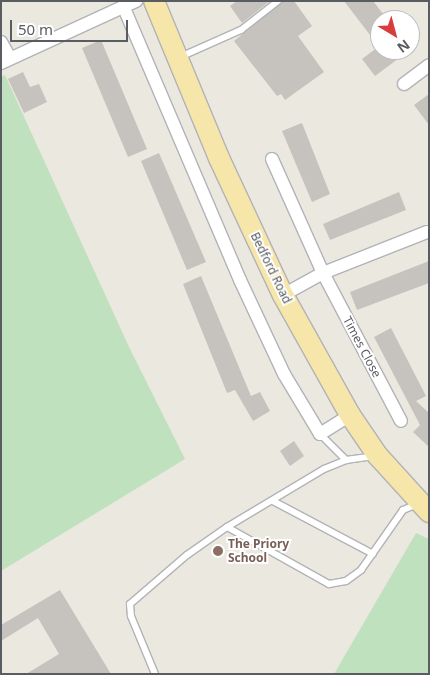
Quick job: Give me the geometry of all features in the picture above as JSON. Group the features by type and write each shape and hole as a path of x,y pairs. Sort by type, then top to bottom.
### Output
{"main road":[{"name":"Bedford Road","path":"154,1 219,158 283,295 350,415 378,456 424,508"}],"street":[{"path":"1,42 6,61 136,1"},
{"path":"124,8 240,280 284,374 320,434 350,415"},
{"path":"404,84 429,65"},
{"name":"Times Close","path":"272,159 323,273 401,421"},
{"path":"283,295 323,273 426,232"}],"lane":[{"path":"178,57 241,30 278,1"},
{"path":"320,434 346,460"},
{"path":"155,674 131,616 130,604 187,555 227,527 324,469 346,460 378,456"},
{"path":"273,500 373,554"},
{"path":"227,527 329,584 346,581 361,570 403,510 424,508"}],"green space":[{"path":"5,75 129,347 185,459 1,571 1,77"},
{"path":"416,533 429,539 429,674 334,674"}],"building":[{"path":"237,1 270,1 242,23 230,6"},
{"path":"283,1 294,1 312,26 298,36 324,72 285,100 281,94 277,96 234,41"},
{"path":"344,1 373,1 380,10 370,10 370,35"},
{"path":"101,40 147,149 128,157 82,48"},
{"path":"370,53 370,60 397,60 375,76 362,59"},
{"path":"23,72 30,87 39,84 47,102 24,113 8,79"},
{"path":"429,94 429,125 414,105"},
{"path":"302,123 330,194 312,202 282,131"},
{"path":"159,153 206,262 187,270 141,161"},
{"path":"399,192 406,210 330,240 323,224"},
{"path":"429,261 429,283 357,310 350,292"},
{"path":"201,276 251,396 260,392 270,411 253,421 235,390 227,393 183,284"},
{"path":"391,328 426,396 416,401 429,413 429,447 413,432 420,425 374,337"},
{"path":"294,441 304,456 290,466 280,451"},
{"path":"60,590 111,674 26,674 59,654 38,618 1,641 1,625"}],"place":[{"name":"The Priory School","path":"218,551"}]}
